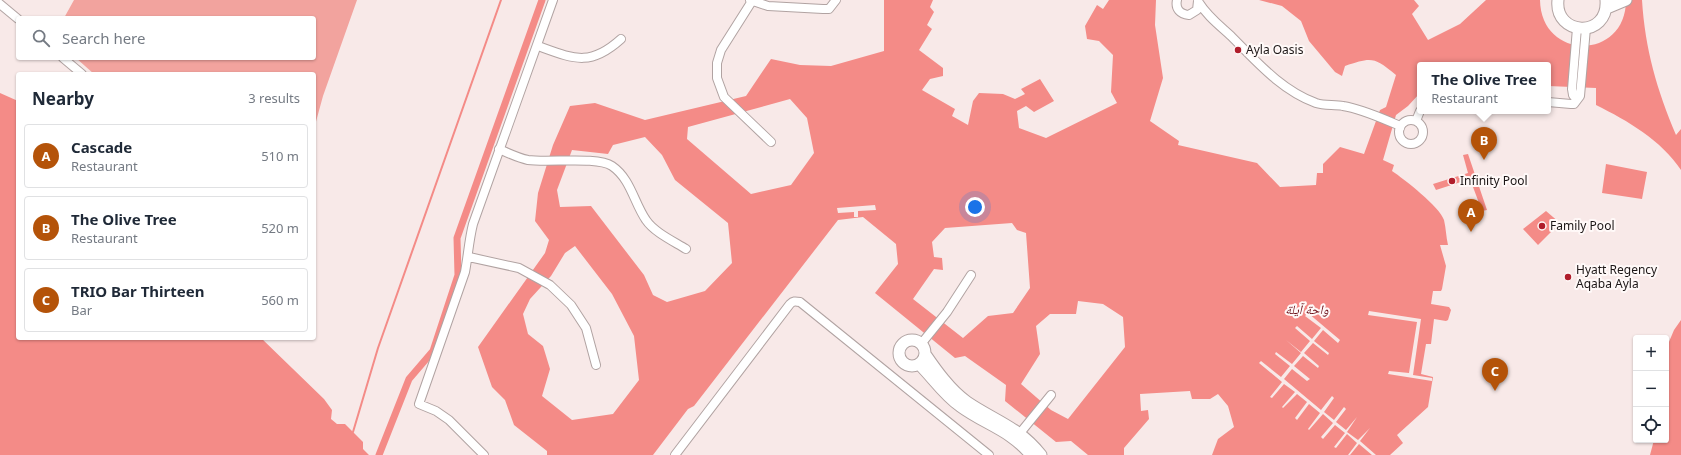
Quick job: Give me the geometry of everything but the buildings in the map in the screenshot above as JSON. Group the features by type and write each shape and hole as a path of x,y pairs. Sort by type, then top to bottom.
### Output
{"street":[{"path":"484,455 449,420 436,411 419,404 465,272 469,257 468,243 473,224 499,149 538,46 553,0"},
{"path":"771,142 724,97 717,78 716,67 719,55 751,0 768,6 823,9 829,8 836,0"},
{"path":"1189,15 1197,10 1198,0"},
{"path":"1198,0 1212,19 1270,75 1300,96 1319,104 1344,106 1399,126"},
{"path":"1558,0 1558,7 1561,16 1568,24 1581,31"},
{"path":"1175,1 1181,13 1189,15 1202,15 1212,19"},
{"path":"1581,31 1600,22 1605,16 1607,4 1623,1"},
{"path":"0,4 16,17"},
{"path":"1576,99 1573,95 1572,89 1581,31"},
{"path":"1551,102 1574,104 1576,99 1580,96 1581,31"},
{"path":"538,46 571,57 586,58 604,53 621,39"},
{"path":"65,60 80,72"},
{"path":"1416,121 1419,114"},
{"path":"1399,126 1406,121 1416,121"},
{"path":"1399,126 1402,141 1411,144 1415,143 1422,137 1422,132 1416,121"},
{"path":"499,149 527,160 573,162 594,160 604,162 612,166 625,179 646,221 686,249"},
{"path":"469,257 519,268 550,285 571,305 586,328 596,365"},
{"path":"971,275 924,345 924,358 919,364 915,366 907,364 901,358 900,354 902,346 905,343 913,340 924,345 958,395 1020,434 1041,455"},
{"path":"675,455 790,304 793,301 796,301 800,302 990,455"},
{"path":"919,364 954,402 970,413 995,425 1020,434 1031,455"},
{"path":"1020,434 1051,395"}],"shaded area":[{"path":"74,0 357,0 323,96 316,122 316,72 92,72 78,60 316,60 316,16 65,16"}],"water":[{"name":"واحة آيلة","path":"884,0 933,0 930,7 934,12 927,25 932,29 919,50 943,68 943,76 930,79 922,90 955,109 952,116 968,125 973,101 979,93 1003,94 1015,99 1025,94 1021,89 1040,79 1054,101 1034,112 1026,106 1017,111 1019,128 1046,138 1117,103 1111,92 1113,55 1099,41 1087,39 1085,26 1097,5 1103,9 1109,0 1156,0 1155,25 1163,78 1150,121 1179,141 1178,145 1257,163 1280,187 1316,185 1317,173 1323,173 1323,164 1340,147 1364,154 1380,110 1386,107 1396,75 1383,65 1372,60 1367,60 1345,66 1342,76 1335,72 1309,41 1301,21 1282,6 1259,0 1414,0 1419,6 1412,14 1428,40 1460,24 1486,0 1540,0 1544,20 1554,34 1568,43 1583,46 1599,43 1613,34 1622,20 1626,0 1642,0 1646,35 1653,69 1663,102 1676,135 1681,129 1681,170 1664,149 1654,140 1632,125 1596,105 1596,88 1551,86 1551,62 1417,62 1417,96 1408,106 1396,115 1383,160 1394,165 1392,171 1429,201 1441,214 1444,220 1448,245 1440,245 1446,266 1442,289 1441,291 1433,291 1431,304 1449,307 1451,310 1448,320 1434,319 1431,344 1426,344 1421,374 1433,377 1428,407 1397,435 1403,443 1390,455 1212,455 1218,439 1234,427 1228,406 1218,394 1210,399 1192,399 1190,391 1140,394 1141,411 1148,410 1149,419 1124,448 1124,455 1088,455 1071,441 1056,442 1005,401 1006,385 965,356 955,358 875,293 898,264 896,244 863,217 838,220 694,406 688,409 653,455 547,455 547,451 514,425 505,400 492,387 478,347 545,253 549,240 535,221 538,193 553,145 570,106 595,103 645,120 746,96 771,59 800,65 831,66 884,51","holes":["790,99 807,118 814,153 791,185 751,194 687,139 688,127","645,137 662,155 675,180 728,223 732,263 705,291 667,302 653,295 644,275 591,206 560,207 557,190 572,150 608,154 613,145","1012,223 1017,230 1026,233 1030,288 1013,313 988,316 963,338 913,299 934,269 943,270 942,258 934,257 932,242 945,228","575,246 612,294 634,336 639,380 613,414 572,420 542,396 550,369 543,346 528,334 523,314 530,299 551,276 565,253","1078,301 1103,304 1123,317 1125,347 1068,419 1051,410 1021,384 1040,354 1036,326 1050,314 1076,314"]},
{"path":"0,93 16,100 16,340 263,340 324,399 332,410 331,419 337,424 345,424 363,442 363,449 369,455 0,455"},
{"name":"Infinity Pool","path":"1468,154 1487,210 1482,211 1470,179 1436,190 1433,184 1468,173 1463,155"},
{"path":"1606,164 1647,172 1642,199 1602,193"},
{"name":"Family Pool","path":"1546,211 1560,223 1538,245 1523,229"},
{"path":"1681,320 1681,455 1650,455 1653,443 1669,443 1669,342 1674,330"}],"pier":[{"path":"875,205 876,210 858,211 858,217 854,217 854,212 838,213 837,208"},
{"path":"1369,311 1421,319 1413,375 1432,378 1432,381 1388,374 1389,371 1409,373 1417,322 1368,315"},
{"path":"1308,313 1340,340 1338,343 1323,330 1314,341 1329,353 1328,355 1313,343 1304,353 1319,366 1318,368 1303,356 1294,366 1310,379 1307,381 1292,369 1284,379 1321,410 1332,396 1334,398 1324,412 1334,420 1344,407 1346,409 1336,422 1346,430 1357,417 1347,432 1358,440 1370,428 1360,441 1376,455 1372,455 1359,444 1350,455 1348,455 1357,443 1347,434 1336,448 1334,447 1345,433 1335,425 1323,439 1321,437 1333,423 1323,414 1309,430 1308,429 1320,413 1309,404 1297,420 1295,418 1307,402 1297,394 1283,408 1282,407 1295,392 1284,384 1272,398 1270,397 1282,382 1259,363 1261,361 1281,377 1290,366 1275,354 1276,352 1292,364 1301,353 1286,340 1301,352 1310,341 1295,328 1297,326 1312,339 1321,328 1305,316"}],"waterway":[{"path":"353,432 378,348 501,0"},
{"path":"379,455 409,379 433,351 458,275 457,238 542,0"}],"place":[{"name":"Ayla Oasis","path":"1238,50"},
{"name":"The Olive Tree","path":"1484,160"},
{"name":"Infinity Pool","path":"1452,181"},
{"name":"Family Pool","path":"1542,226"},
{"name":"Cascade","path":"1471,232"},
{"name":"Hyatt Regency Aqaba Ayla","path":"1568,277"},
{"name":"TRIO Bar Thirteen","path":"1495,391"}]}
